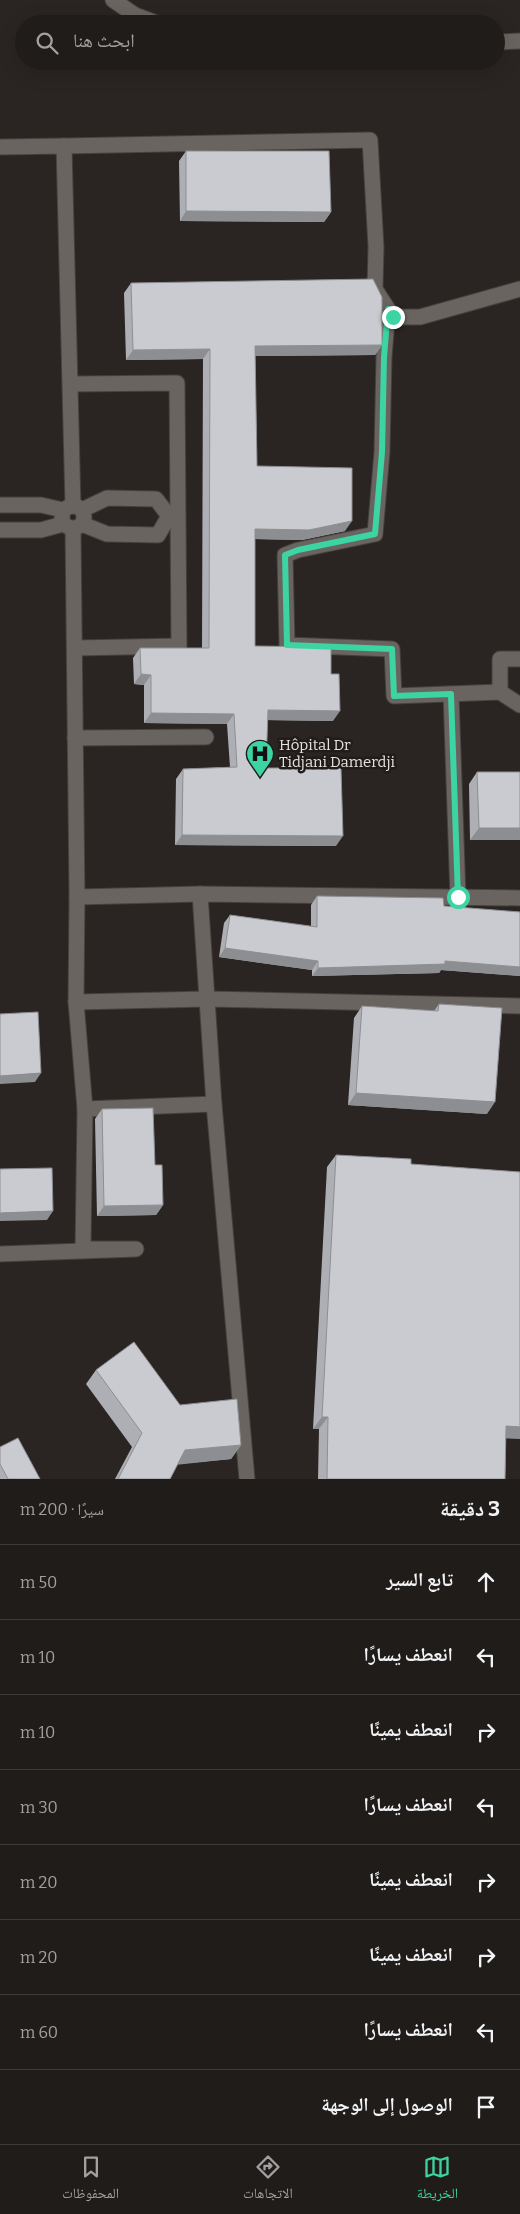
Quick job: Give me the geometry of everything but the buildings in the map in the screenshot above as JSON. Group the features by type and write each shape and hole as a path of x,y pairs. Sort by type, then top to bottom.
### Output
{"street":[{"path":"113,0 135,15"},
{"path":"505,42 520,41"},
{"path":"0,146 370,140 376,247 375,289 393,317 420,317 520,289"},
{"path":"0,1254 136,1249 83,1249 85,1109 76,1002 75,648 71,384 64,146"},
{"path":"388,309 384,357 382,452 375,534 298,550 285,555 287,645 392,649 394,696 500,692 520,705"},
{"path":"71,384 177,383 174,516 179,646 75,648"},
{"path":"0,530 41,530 73,517 107,498 156,499 174,516"},
{"path":"0,505 41,505 73,517 107,534 158,535 174,516"},
{"path":"500,692 500,659 520,659"},
{"path":"451,694 458,897"},
{"path":"75,738 206,737"},
{"path":"77,897 200,894 520,898"},
{"path":"200,894 214,1104 247,1479"},
{"path":"76,1002 207,999 520,1006"},
{"path":"85,1109 214,1104"}],"place":[{"name":"Hôpital Dr Tidjani Damerdji","path":"260,778"}],"route":[{"path":"393,317 388,309 384,357 382,452 375,534 298,550 285,555 287,645 392,649 394,696 451,694 458,897"}]}
